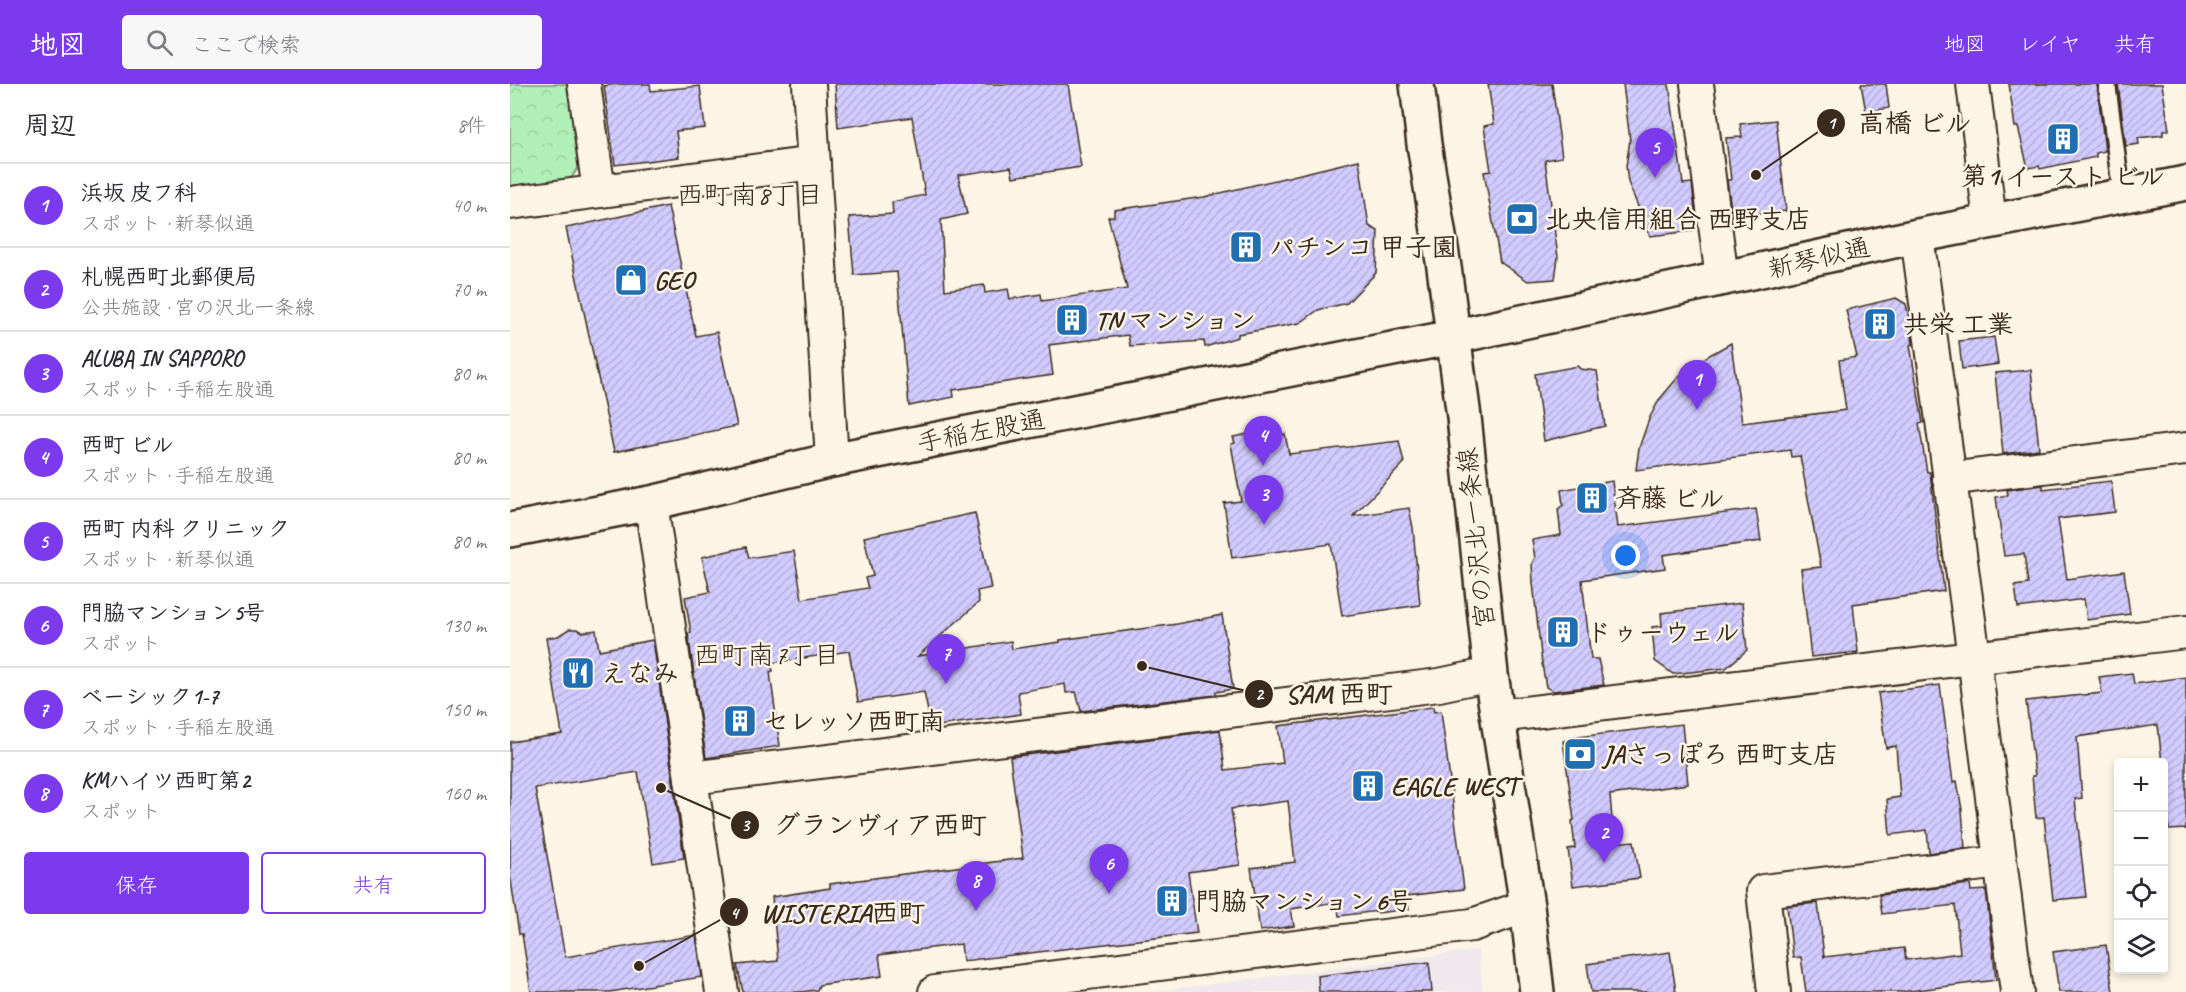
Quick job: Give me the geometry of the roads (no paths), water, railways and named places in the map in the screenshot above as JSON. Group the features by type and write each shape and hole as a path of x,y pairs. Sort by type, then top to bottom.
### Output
{"street":[{"path":"584,84 599,190"},
{"path":"810,84 832,460"},
{"name":"宮の沢北一条線","path":"1417,84 1453,337 1491,674 1527,906 1537,992"},
{"path":"1697,84 1722,279"},
{"path":"1973,84 1990,221"},
{"path":"510,203 814,163"},
{"name":"新琴似通","path":"1453,337 1917,236 2186,183"},
{"path":"1917,236 2017,992"},
{"name":"手稲左股通","path":"510,530 651,503 832,460 1453,337"},
{"path":"1949,479 2186,449"},
{"path":"651,503 722,992"},
{"path":"1499,716 2186,632"},
{"path":"691,778 1439,685 1491,674"},
{"path":"1774,992 1763,891 2000,862"},
{"path":"935,992 1472,925 1527,906"}],"lane":[{"path":"2107,84 2122,196"}],"place":[{"name":"第1 イースト ビル","path":"2063,139"},
{"name":"高橋 ビル","path":"1756,175"},
{"name":"西町 内科 クリニック","path":"1655,178"},
{"name":"北央信用組合 西野支店","path":"1522,219"},
{"name":"パチンコ 甲子園","path":"1246,247"},
{"name":"GEO","path":"631,280"},
{"name":"TN マンション","path":"1072,320"},
{"name":"共栄 工業","path":"1880,324"},
{"name":"浜坂 皮フ科","path":"1697,410"},
{"name":"西町 ビル","path":"1263,466"},
{"name":"斉藤 ビル","path":"1592,498"},
{"name":"ALUBA IN SAPPORO","path":"1264,525"},
{"name":"ドゥーウェル","path":"1563,632"},
{"name":"SAM 西町","path":"1142,666"},
{"name":"えなみ","path":"578,673"},
{"name":"ベーシック1-7","path":"946,684"},
{"name":"セレッソ西町南","path":"740,721"},
{"name":"JAさっぽろ 西町支店","path":"1580,754"},
{"name":"EAGLE WEST","path":"1368,786"},
{"name":"グランヴィア西町","path":"661,788"},
{"name":"札幌西町北郵便局","path":"1604,863"},
{"name":"門脇マンション5号","path":"1109,894"},
{"name":"門脇マンション6号","path":"1172,901"},
{"name":"KMハイツ西町第2","path":"976,911"},
{"name":"WISTERIA西町","path":"639,966"}],"district":[{"name":"西町南8丁目","path":"750,195"},
{"name":"西町南7丁目","path":"767,655"}]}
